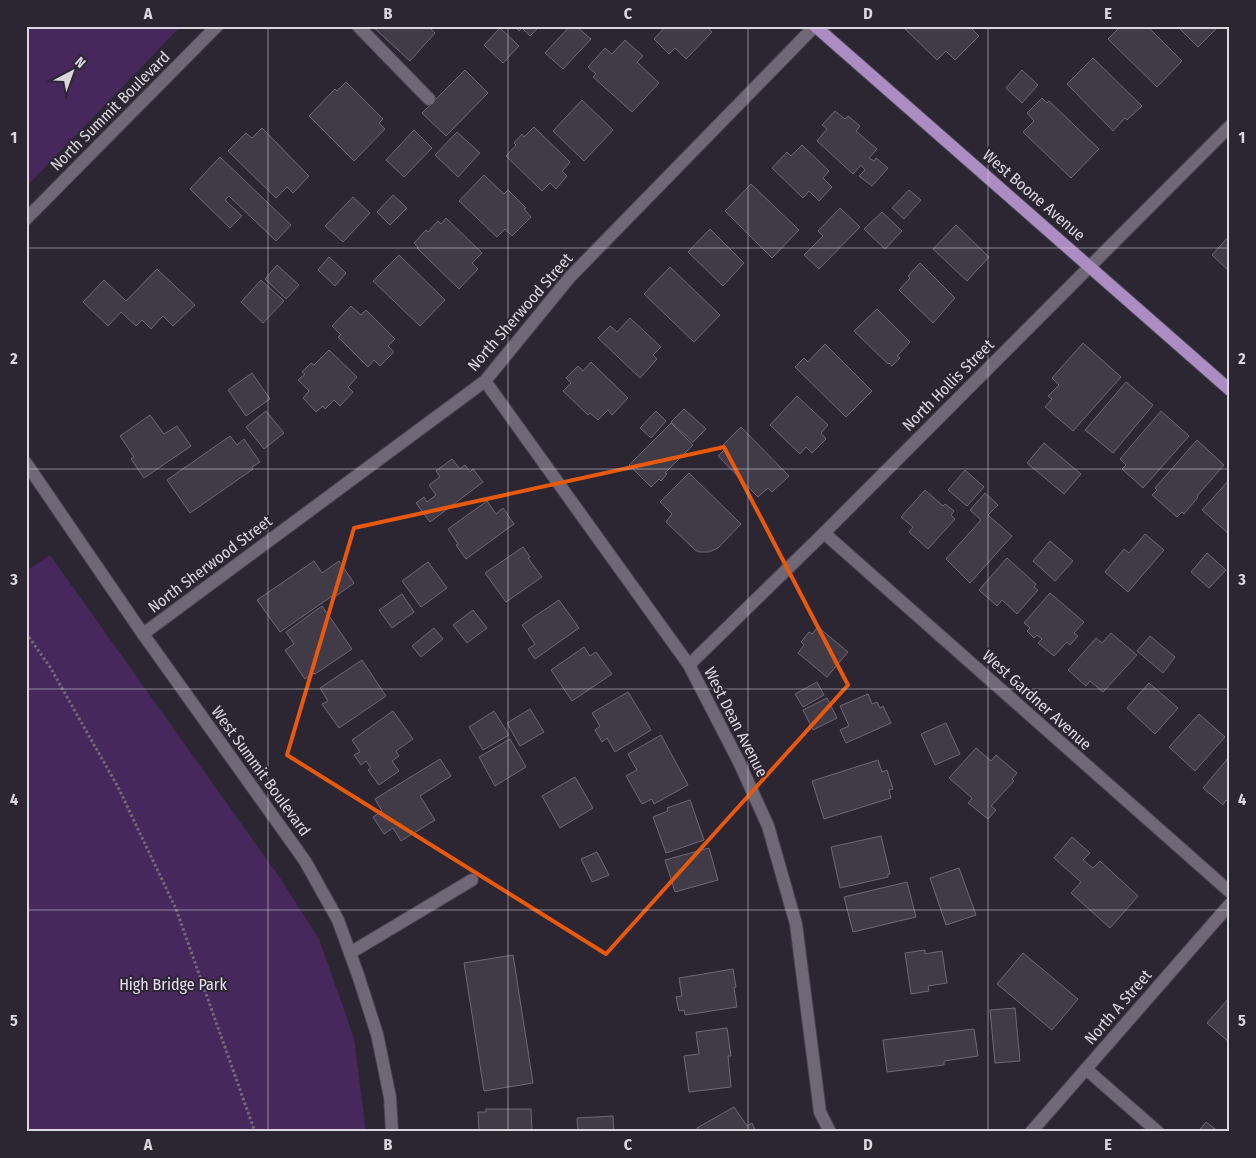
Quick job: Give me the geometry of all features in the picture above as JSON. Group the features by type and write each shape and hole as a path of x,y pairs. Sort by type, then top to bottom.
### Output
{"main road":[{"name":"West Boone Avenue","path":"815,26 1230,390"}],"street":[{"name":"North Summit Boulevard","path":"26,219 217,26"},
{"path":"358,26 429,99"},
{"name":"North Sherwood Street","path":"143,634 485,381 570,277 815,26"},
{"name":"North Hollis Street","path":"689,665 824,533 1230,126"},
{"name":"West Dean Avenue","path":"485,381 689,665 739,762 768,826 796,924 820,1112 830,1132"},
{"name":"West Summit Boulevard","path":"26,464 143,634 305,861 338,920 377,1034 390,1097 392,1132"},
{"name":"West Gardner Avenue","path":"824,533 1230,892"},
{"path":"350,953 472,880"},
{"name":"North A Street","path":"1031,1132 1230,904"},
{"path":"1086,1069 1158,1132"}],"path":[{"path":"26,29 29,26"},
{"path":"26,633 50,667 118,786 176,909 255,1132"}],"highlighted area":[{"path":"724,447 848,685 606,954 287,755 354,528"}],"green space":[{"path":"26,26 181,26 26,187"},
{"name":"High Bridge Park","path":"50,555 280,878 319,939 354,1038 366,1132 26,1132 26,571"}],"building":[{"path":"372,26 428,26 435,33 410,61"},
{"path":"514,26 540,26 530,36 522,28 519,31"},
{"path":"570,26 576,26 591,39 563,69 545,53"},
{"path":"666,26 706,26 712,32 686,59 675,48 669,54 654,39"},
{"path":"902,26 969,26 979,36 955,60 946,51 937,60"},
{"path":"1121,26 1147,26 1182,61 1157,87 1108,39"},
{"path":"1177,26 1219,26 1198,47"},
{"path":"500,28 519,46 503,63 484,45"},
{"path":"625,40 643,56 637,62 659,83 632,112 593,77 596,74 588,67 605,48 612,54"},
{"path":"1093,58 1142,106 1127,120 1125,118 1113,131 1067,84"},
{"path":"465,70 488,93 446,136 422,113"},
{"path":"1022,70 1038,85 1022,103 1006,88"},
{"path":"346,82 383,119 379,123 385,129 354,161 309,116 335,89 337,91"},
{"path":"1042,98 1047,103 1049,101 1099,149 1071,178 1023,132 1034,121 1027,113"},
{"path":"582,100 613,130 584,161 553,131"},
{"path":"835,111 845,119 848,116 860,126 856,131 877,149 869,158 874,161 876,158 888,168 872,186 859,176 865,170 861,165 853,174 817,141 827,129 822,125"},
{"path":"534,127 570,162 562,171 567,176 556,189 550,183 542,191 506,156 516,145 514,143 522,134 524,137"},
{"path":"262,128 309,176 293,193 287,187 276,198 228,151 246,133 252,138"},
{"path":"414,130 432,148 404,177 386,160"},
{"path":"457,132 480,153 458,177 435,155"},
{"path":"802,145 829,171 823,178 832,187 819,201 809,191 803,198 772,168 787,152 791,156"},
{"path":"220,157 291,225 276,241 229,196 225,200 242,216 230,228 190,189"},
{"path":"484,175 504,194 508,190 526,208 524,209 531,217 512,236 505,229 497,237 459,201"},
{"path":"751,184 799,230 772,258 725,211"},
{"path":"909,190 921,200 904,219 892,208"},
{"path":"393,195 407,208 390,225 377,212"},
{"path":"353,197 370,213 343,242 325,226"},
{"path":"840,208 860,227 819,269 804,255 823,236 818,231"},
{"path":"882,212 902,231 885,249 864,229"},
{"path":"446,218 482,253 472,263 478,269 459,289 414,243 426,230 428,232 438,221 441,224"},
{"path":"956,225 989,257 967,281 933,249"},
{"path":"710,229 744,263 723,286 688,252"},
{"path":"1230,235 1230,272 1212,255"},
{"path":"399,255 445,300 420,326 373,281"},
{"path":"329,257 346,273 335,286 318,270"},
{"path":"920,263 955,298 933,323 899,290"},
{"path":"277,265 299,285 286,299 265,279"},
{"path":"670,267 720,315 694,342 644,294"},
{"path":"157,269 195,305 173,326 163,316 151,329 142,320 136,326 121,312 108,326 83,302 104,280 126,301"},
{"path":"261,280 284,301 263,323 241,302"},
{"path":"351,306 361,315 366,310 395,339 388,346 394,352 380,366 374,360 368,367 338,337 341,335 332,326"},
{"path":"877,309 910,342 897,356 900,358 892,366 854,331"},
{"path":"630,318 661,347 653,355 657,359 640,378 598,338 610,326 617,332"},
{"path":"1083,343 1121,377 1073,431 1045,407 1052,399 1048,396 1059,385 1052,378"},
{"path":"825,344 872,391 846,417 795,367 804,358 808,362"},
{"path":"329,350 357,377 348,387 353,392 340,406 334,400 325,409 323,406 316,412 303,398 309,391 298,380 305,374 302,372 311,363 314,365"},
{"path":"591,362 628,398 612,415 608,410 598,420 590,413 588,415 563,391 571,383 566,378 578,366 583,371"},
{"path":"252,373 270,399 246,416 228,390"},
{"path":"1126,382 1153,405 1113,453 1085,430"},
{"path":"797,396 828,425 821,433 826,439 812,453 806,447 800,454 770,425"},
{"path":"684,409 706,429 693,442 671,422"},
{"path":"266,411 284,433 264,449 246,427"},
{"path":"656,411 666,421 651,438 640,428"},
{"path":"1161,411 1189,436 1143,488 1122,469 1126,465 1120,459"},
{"path":"150,415 164,434 177,426 191,446 144,478 131,459 134,457 120,436"},
{"path":"671,423 693,445 665,473 667,474 661,481 659,479 651,487 629,465"},
{"path":"741,427 789,476 772,492 768,488 758,497 718,456 724,450 721,447"},
{"path":"230,436 237,445 244,439 260,462 252,467 253,469 190,513 167,480"},
{"path":"1197,440 1224,465 1184,514 1182,512 1177,517 1152,495 1157,490 1155,488"},
{"path":"1044,443 1081,474 1064,494 1027,463"},
{"path":"452,459 460,469 465,465 470,472 473,469 483,482 430,522 416,503 424,497 427,502 436,495 429,485 440,477 436,471"},
{"path":"965,470 984,487 967,506 948,490"},
{"path":"689,473 741,524 718,548 709,552 695,550 666,522 672,514 660,502"},
{"path":"1230,479 1230,535 1202,510"},
{"path":"925,490 943,506 945,504 954,511 951,515 955,519 928,549 909,532 913,527 901,517"},
{"path":"985,493 998,505 988,515 1012,536 970,583 946,559 981,520 970,510"},
{"path":"487,501 496,514 503,508 514,524 466,559 448,529"},
{"path":"1145,534 1164,550 1128,592 1105,572 1124,549 1129,553"},
{"path":"1050,541 1073,561 1055,581 1033,561"},
{"path":"523,547 530,557 528,558 542,577 506,602 485,573"},
{"path":"1207,553 1226,570 1209,588 1191,572"},
{"path":"1007,558 1036,584 1034,587 1038,590 1017,614 1002,600 997,606 979,590"},
{"path":"314,561 322,573 339,561 354,583 280,632 257,600"},
{"path":"428,562 447,588 421,607 402,581"},
{"path":"1050,593 1084,622 1074,633 1078,636 1070,645 1067,642 1054,656 1038,643 1042,639 1037,635 1034,638 1027,631 1030,628 1024,623"},
{"path":"402,594 414,612 392,628 379,610"},
{"path":"559,600 579,628 535,659 528,649 535,644 522,625"},
{"path":"322,606 352,649 305,679 285,650 294,644 286,632"},
{"path":"473,610 487,628 467,643 453,625"},
{"path":"818,627 848,652 827,677 798,653 804,645 801,642 809,632 812,634"},
{"path":"434,628 443,639 421,657 412,646"},
{"path":"1111,633 1137,655 1103,692 1090,681 1086,686 1068,670 1096,638 1102,643"},
{"path":"1150,636 1175,657 1163,673 1137,651"},
{"path":"584,647 590,656 596,652 612,674 572,701 551,670"},
{"path":"362,660 386,696 339,728 322,704 328,701 320,688"},
{"path":"817,682 824,695 803,707 795,694"},
{"path":"1149,683 1178,708 1155,734 1127,708"},
{"path":"628,692 651,730 615,752 607,738 602,742 595,730 600,726 592,713"},
{"path":"868,694 872,704 877,702 880,708 883,706 891,723 846,743 840,730 849,726 840,706"},
{"path":"827,698 837,718 813,730 803,710"},
{"path":"530,709 544,732 520,746 507,723"},
{"path":"393,711 413,739 396,751 399,756 392,761 399,771 379,785 368,770 371,768 366,761 361,765 354,755 360,752 352,740"},
{"path":"494,711 509,735 483,750 469,727"},
{"path":"1199,714 1225,737 1195,771 1169,747"},
{"path":"946,723 960,754 935,765 921,734"},
{"path":"661,735 688,785 654,804 652,799 642,804 626,776 637,770 628,754"},
{"path":"510,739 526,767 495,786 479,757"},
{"path":"976,748 991,761 996,755 1017,773 1012,779 1014,781 991,806 996,810 988,819 968,803 972,798 949,778"},
{"path":"1229,757 1230,803 1226,800 1223,805 1203,788"},
{"path":"440,759 451,776 420,796 435,820 401,841 393,828 384,834 373,817 382,811 375,799"},
{"path":"878,760 882,772 887,770 893,789 889,790 891,798 824,819 812,781"},
{"path":"575,777 593,808 560,828 542,796"},
{"path":"690,800 704,840 666,853 653,817 668,811 667,808"},
{"path":"881,836 890,874 888,874 888,877 840,888 831,847"},
{"path":"1072,837 1090,853 1083,860 1093,868 1100,861 1138,896 1110,928 1071,893 1081,882 1054,858"},
{"path":"709,848 718,880 675,892 665,860"},
{"path":"597,852 609,875 592,882 581,859"},
{"path":"959,868 976,915 946,925 930,878"},
{"path":"907,882 916,917 853,932 844,897"},
{"path":"925,950 925,954 942,951 947,983 928,986 929,991 911,994 905,953"},
{"path":"1023,953 1078,999 1052,1030 997,984"},
{"path":"513,955 533,1083 484,1091 464,963"},
{"path":"733,969 737,1007 685,1015 684,1010 679,1011 676,997 682,996 679,978"},
{"path":"1230,997 1230,1043 1207,1023"},
{"path":"1015,1008 1020,1061 995,1063 990,1010"},
{"path":"727,1028 731,1056 728,1056 731,1087 689,1092 684,1056 699,1054 696,1032"},
{"path":"974,1029 978,1056 944,1061 944,1065 887,1072 883,1040"},
{"path":"734,1107 747,1126 752,1123 756,1132 699,1132 697,1128"},
{"path":"486,1109 531,1109 532,1132 479,1132 478,1112 486,1112"},
{"path":"613,1116 614,1132 578,1132 577,1118"},
{"path":"1206,1122 1219,1132 1198,1132"}]}
